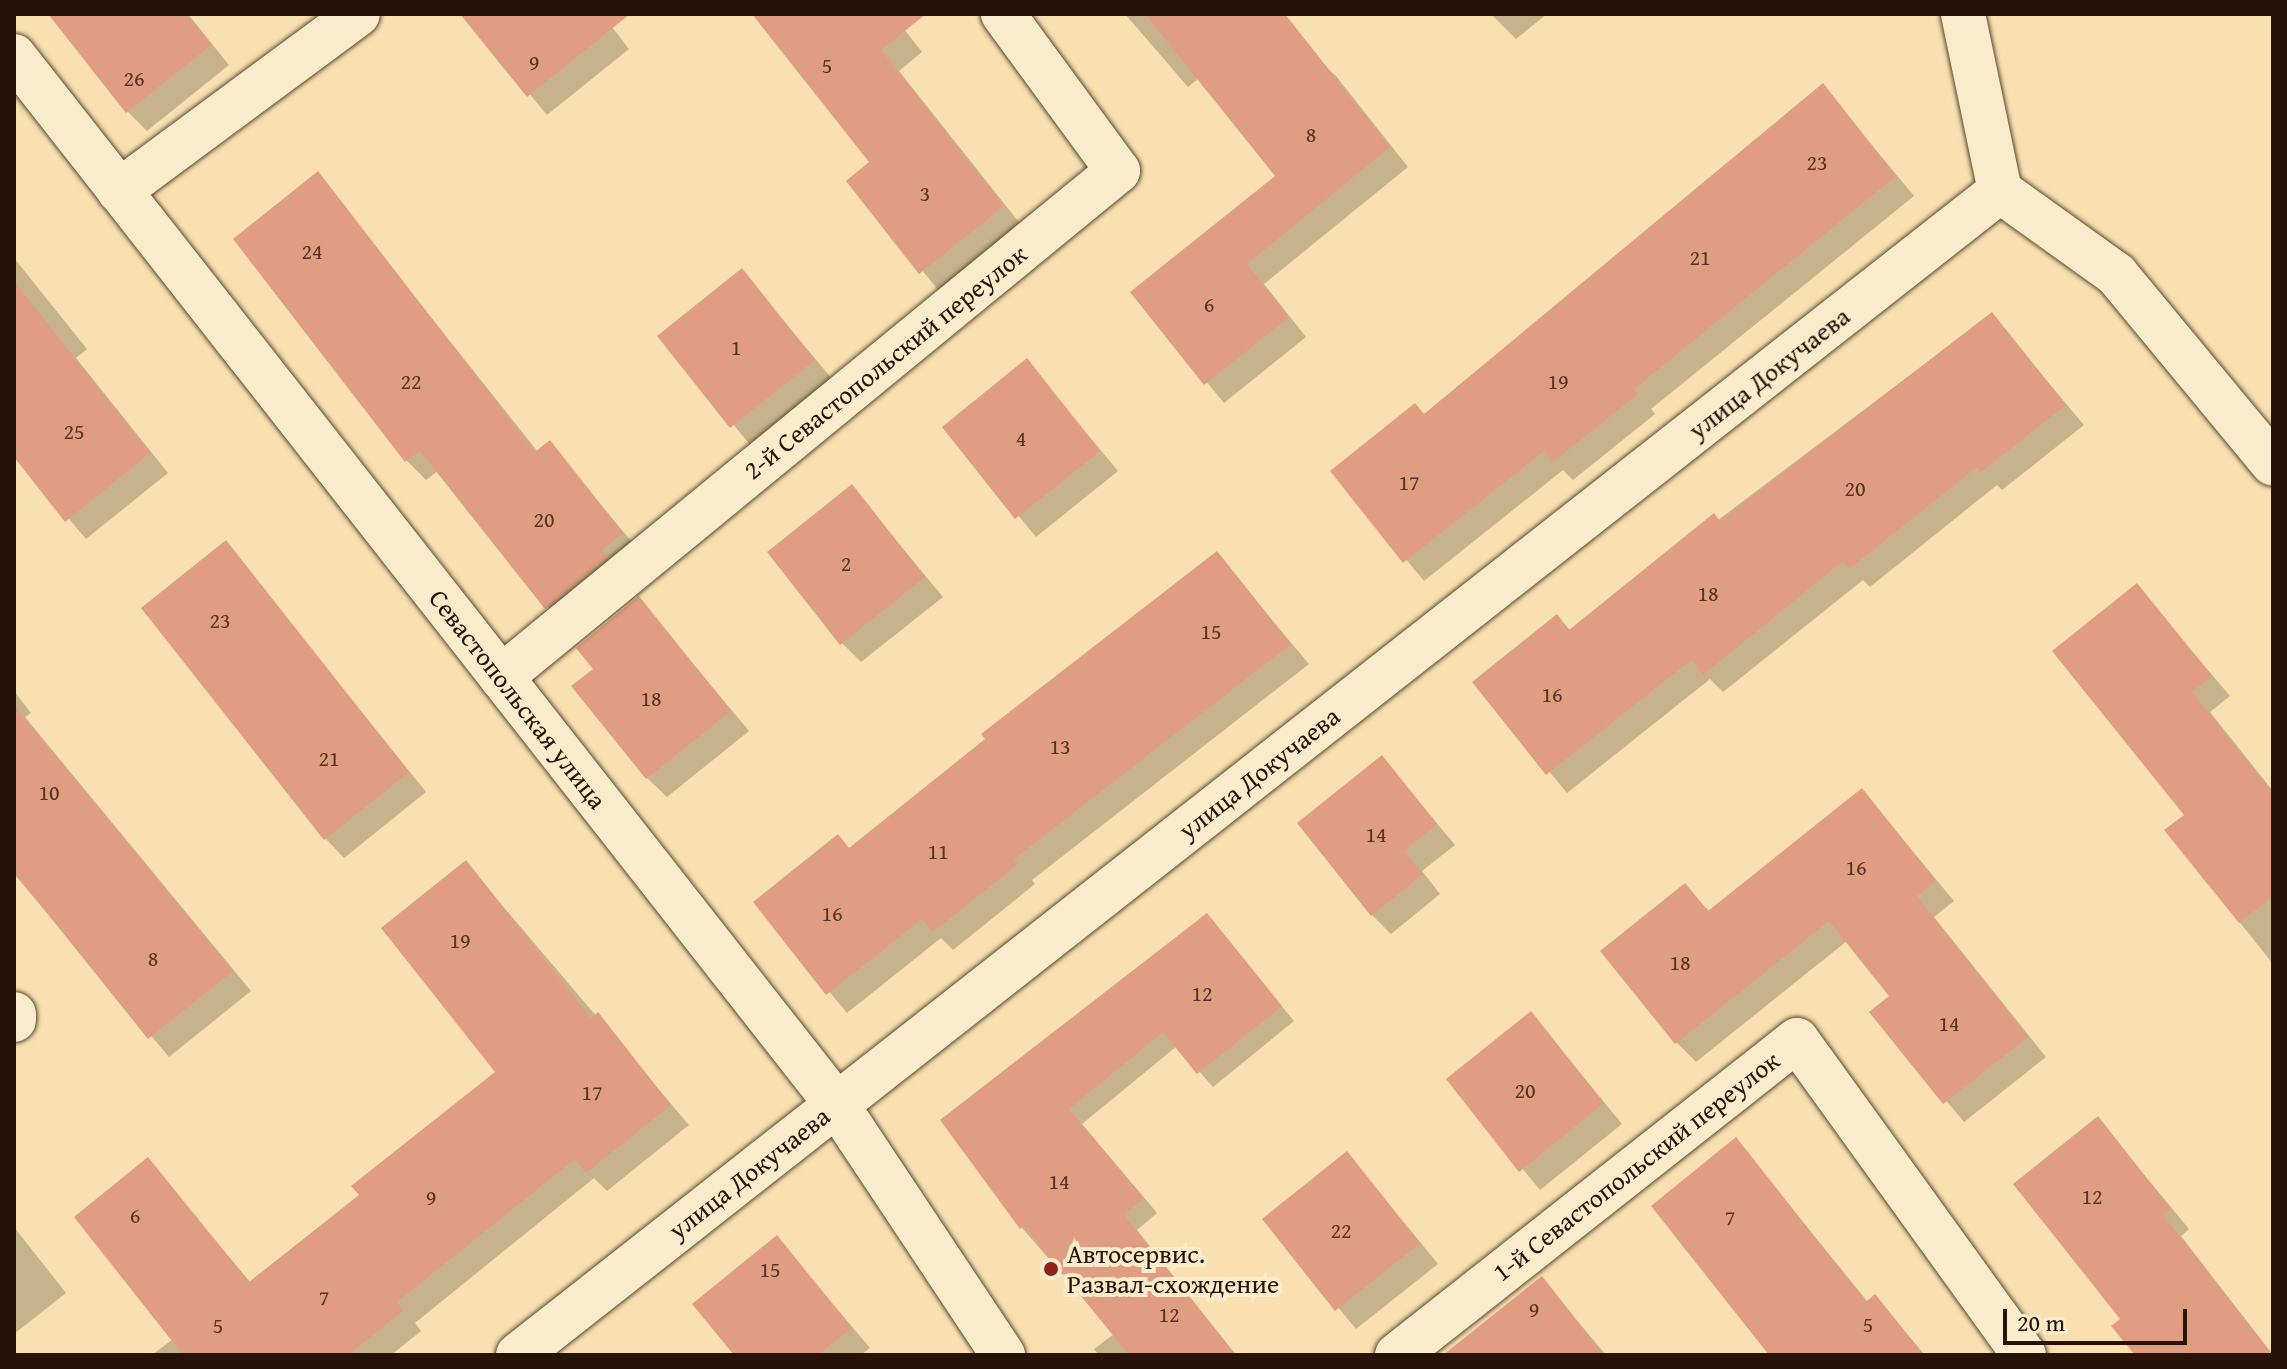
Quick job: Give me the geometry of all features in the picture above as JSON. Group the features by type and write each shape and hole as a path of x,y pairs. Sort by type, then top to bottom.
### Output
{"street":[{"path":"119,191 358,14"},
{"name":"2-й Севастопольский переулок","path":"501,677 1118,171 1003,14"},
{"path":"1963,14 2000,191 2116,274 2273,464"},
{"name":"Севастопольская улица","path":"14,56 837,1105 1003,1355"},
{"name":"улица Докучаева","path":"518,1355 2000,191"},
{"path":"14,1014 14,1020"},
{"name":"1-й Севастопольский переулок","path":"1397,1355 1797,1040 2024,1355"}],"building":[{"path":"48,14 186,14 211,45 126,113"},
{"path":"460,14 630,14 527,97"},
{"path":"752,14 926,14 881,50 1004,206 919,274 846,181 869,162"},
{"path":"1145,14 1285,14 1390,147 1247,264 1289,317 1204,385 1130,292 1275,176"},
{"path":"1823,83 1896,176 1634,389 1638,394 1553,462 1544,451 1403,563 1330,471 1415,403 1424,414"},
{"path":"318,171 535,452 550,440 623,533 602,550 607,557 545,609 420,451 405,462 233,239"},
{"path":"742,268 815,360 730,428 657,336"},
{"path":"14,281 150,453 65,522 14,457"},
{"path":"1992,312 2066,405 1981,472 1977,467 1849,569 1843,561 1703,675 1691,660 1546,775 1472,682 1557,614 1569,630 1714,513 1720,521"},
{"path":"1027,358 1100,451 1015,519 942,427"},
{"path":"852,484 925,577 840,645 767,552"},
{"path":"226,540 409,772 324,840 141,608"},
{"path":"1217,551 1291,644 1014,859 1018,864 933,932 922,919 826,995 753,902 838,834 849,848 985,739 981,734"},
{"path":"2137,583 2212,676 2192,692 2273,793 2273,896 2239,923 2164,830 2184,815 2052,651"},
{"path":"639,596 731,711 646,779 571,686 593,669 576,648"},
{"path":"14,705 233,971 148,1039 14,872"},
{"path":"1382,755 1437,824 1404,851 1423,874 1371,916 1297,823"},
{"path":"1862,788 1936,881 1917,896 2028,1037 1943,1104 1869,1012 1889,996 1829,921 1675,1044 1600,951 1685,883 1708,911"},
{"path":"466,860 591,1018 598,1012 671,1105 586,1173 575,1159 397,1302 403,1311 348,1355 183,1355 74,1217 148,1157 249,1282 359,1195 351,1186 495,1072 381,928"},
{"path":"1207,913 1282,1006 1197,1074 1163,1032 1069,1109 1144,1198 1124,1215 1236,1355 1129,1355 1024,1226 1020,1229 940,1120"},
{"path":"1531,1011 1604,1103 1519,1172 1446,1079"},
{"path":"2098,1116 2171,1209 2163,1215 2273,1355 2135,1355 2111,1326 2120,1319 2013,1184"},
{"path":"1736,1137 1866,1302 1875,1294 1924,1355 1769,1355 1651,1206"},
{"path":"1347,1151 1420,1243 1335,1311 1262,1219"},
{"path":"777,1235 852,1328 818,1355 734,1355 692,1304"},
{"path":"1542,1276 1604,1355 1443,1355"}],"place":[{"name":"Автосервис. Развал-схождение","path":"1051,1269"}]}
